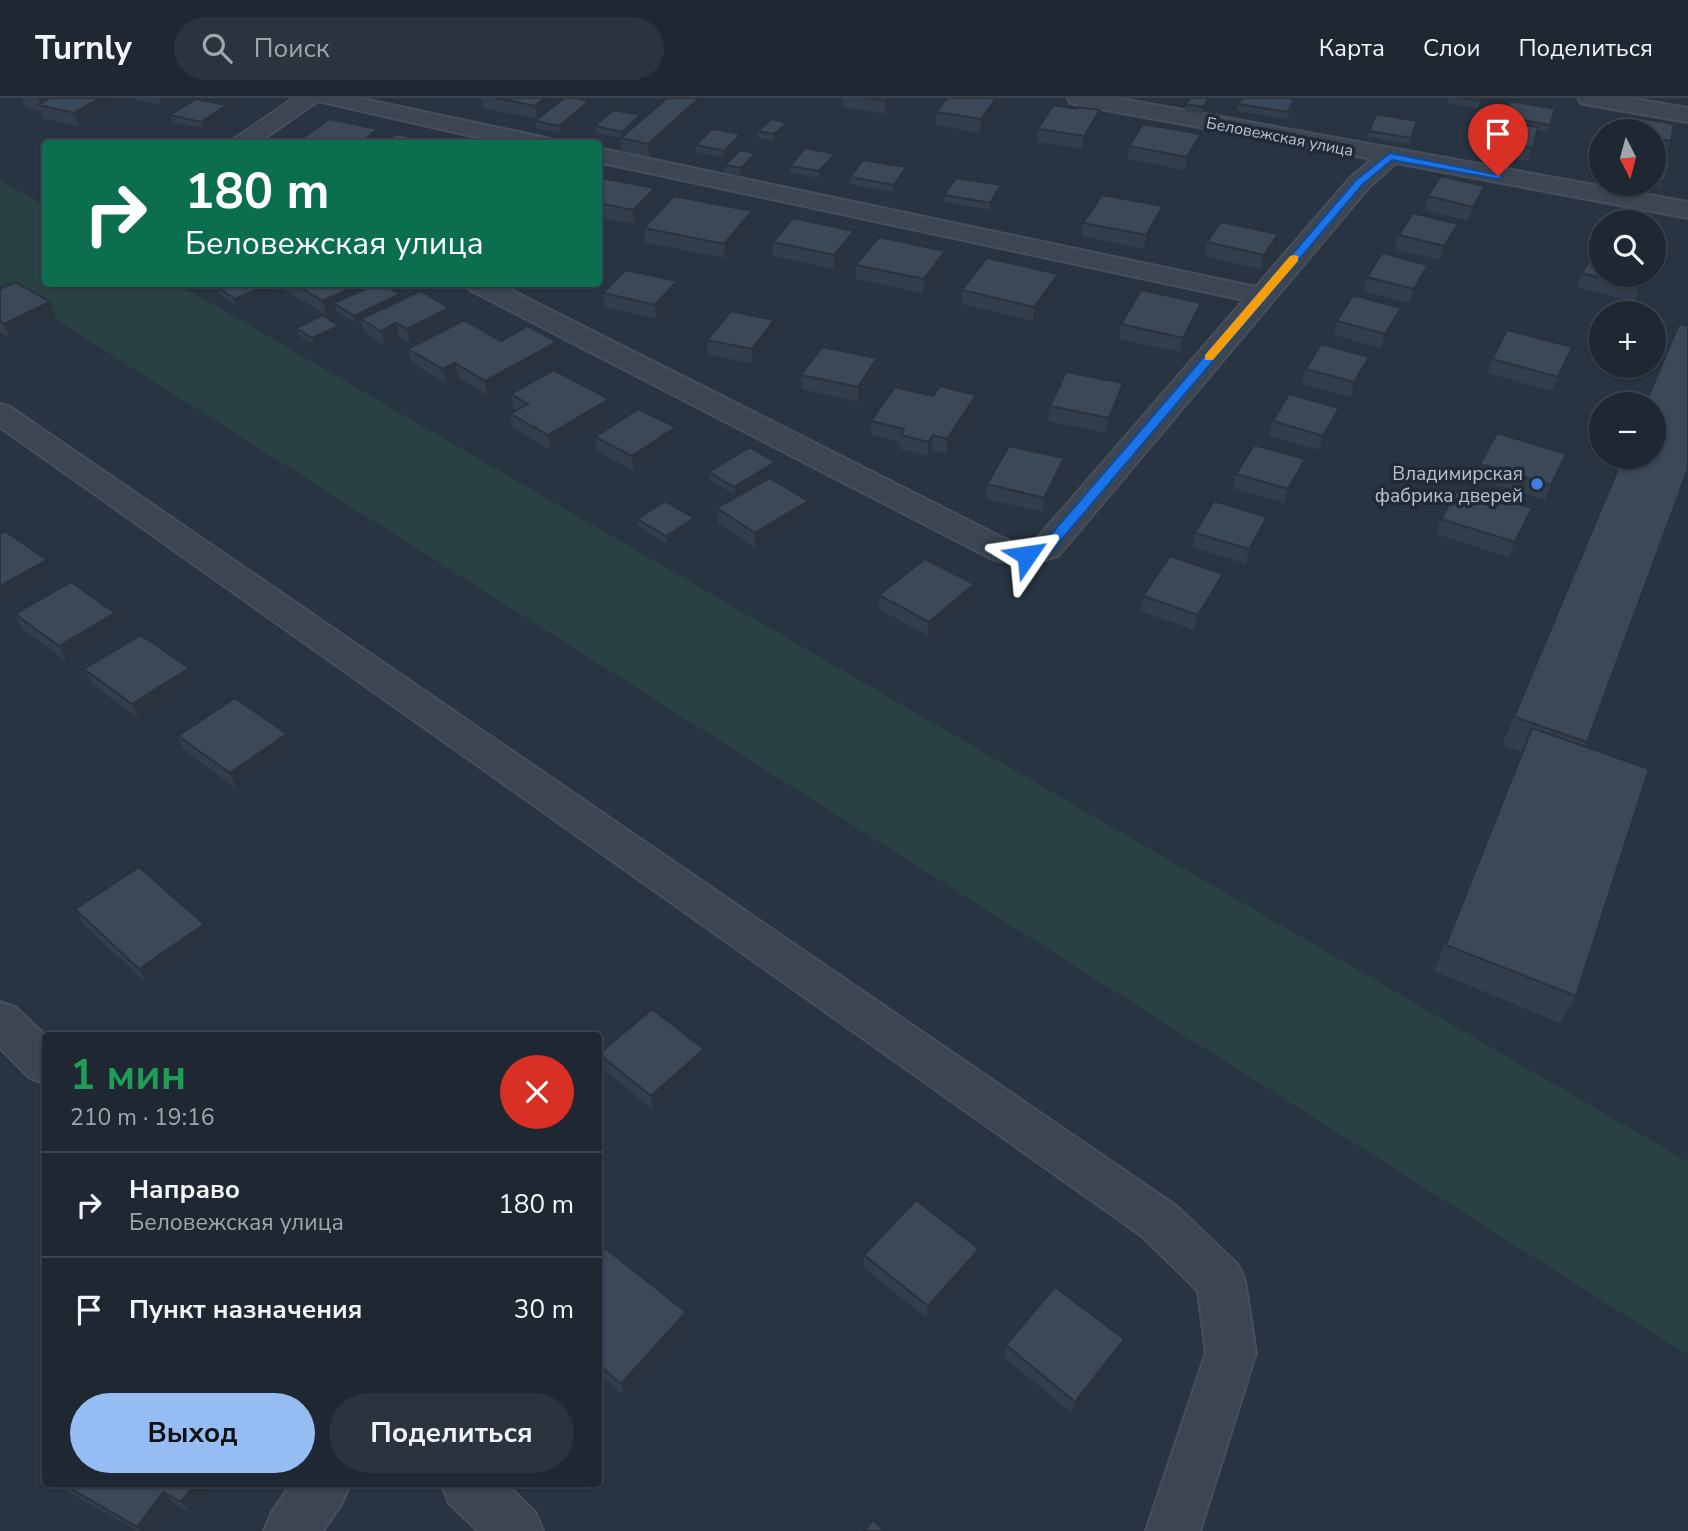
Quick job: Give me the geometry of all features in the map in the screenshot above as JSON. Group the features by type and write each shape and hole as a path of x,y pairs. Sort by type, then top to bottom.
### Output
{"street":[{"path":"245,140 309,98"},
{"path":"327,98 523,140"},
{"name":"Беловежская улица","path":"1079,98 1688,210"},
{"path":"1589,98 1688,115"},
{"path":"602,156 1262,296"},
{"path":"485,287 1006,552 1027,555 1046,549 1360,182 1390,156"},
{"path":"0,413 1168,1230 1222,1281 1231,1353 1173,1531"},
{"path":"0,1020 42,1061"},
{"path":"290,1531 321,1487"},
{"path":"471,1487 516,1531"}],"green space":[{"path":"0,180 42,204 42,287 183,287 1688,1162 1688,1355 0,284"}],"building":[{"path":"50,98 100,98 74,113 38,105"},
{"path":"497,98 545,98 535,106"},
{"path":"564,98 589,101 559,126 535,121"},
{"path":"667,98 699,98 648,144 621,138"},
{"path":"866,98 888,98 885,101"},
{"path":"947,98 996,98 981,119 936,112"},
{"path":"1190,98 1208,98 1204,107 1186,104"},
{"path":"1242,98 1294,99 1288,112 1238,104"},
{"path":"1458,98 1481,98 1480,101"},
{"path":"196,99 227,105 201,122 170,115"},
{"path":"1510,101 1555,109 1550,125 1504,117"},
{"path":"1053,105 1100,110 1084,136 1038,129"},
{"path":"613,110 640,115 622,132 595,126"},
{"path":"1376,114 1417,121 1411,138 1369,131"},
{"path":"329,119 378,129 364,140 303,138"},
{"path":"771,119 787,123 774,134 758,131"},
{"path":"1490,119 1538,127 1533,148 1485,140"},
{"path":"1666,123 1674,124 1671,141 1666,140"},
{"path":"1143,124 1201,134 1187,157 1129,146"},
{"path":"712,129 741,134 724,151 696,145"},
{"path":"396,134 427,140 388,140"},
{"path":"805,148 835,154 819,171 790,166"},
{"path":"740,150 756,153 741,168 725,165"},
{"path":"863,160 906,167 894,185 850,177"},
{"path":"1666,162 1671,163 1666,176"},
{"path":"1441,176 1485,186 1473,207 1428,196"},
{"path":"602,178 655,188 633,210 602,204"},
{"path":"956,178 1001,185 990,203 944,195"},
{"path":"1102,195 1163,206 1146,235 1083,223"},
{"path":"674,196 752,211 724,244 644,228"},
{"path":"1413,213 1458,224 1444,246 1399,235"},
{"path":"793,218 854,231 834,255 773,242"},
{"path":"1221,222 1278,234 1264,255 1207,242"},
{"path":"879,237 945,251 924,279 856,265"},
{"path":"1382,253 1428,265 1414,289 1367,277"},
{"path":"987,258 1058,274 1034,307 962,290"},
{"path":"1589,261 1589,275 1582,273"},
{"path":"626,270 677,281 655,305 603,293"},
{"path":"15,282 50,302 4,324 0,321 0,289"},
{"path":"217,287 262,287 235,299"},
{"path":"299,287 353,287 323,301"},
{"path":"369,287 387,287 400,294 354,316 334,303"},
{"path":"1141,290 1201,303 1183,338 1121,324"},
{"path":"421,291 449,308 407,329 396,323 381,331 361,319"},
{"path":"1353,295 1401,308 1385,334 1337,321"},
{"path":"731,311 774,320 752,349 707,340"},
{"path":"323,315 339,326 312,338 296,328"},
{"path":"464,320 501,341 528,326 557,342 485,381 455,363 443,369 408,349"},
{"path":"1679,324 1688,326 1688,469 1587,742 1514,717 1618,469 1666,469 1666,392 1650,392 1656,378 1666,378 1666,355"},
{"path":"1507,330 1572,347 1558,377 1492,359"},
{"path":"1321,344 1369,357 1354,382 1306,369"},
{"path":"822,347 877,358 858,387 801,375"},
{"path":"554,370 609,399 548,435 510,414 528,404 511,394"},
{"path":"1066,372 1123,383 1109,418 1050,406"},
{"path":"940,386 976,395 947,439 933,435 928,442 901,435 904,429 871,421 895,387 933,396"},
{"path":"1289,394 1339,408 1323,436 1273,421"},
{"path":"638,409 676,427 632,456 595,437"},
{"path":"1497,433 1566,454 1551,485 1480,464"},
{"path":"1254,445 1305,459 1288,489 1236,474"},
{"path":"1009,446 1064,458 1044,498 987,484"},
{"path":"750,447 775,462 734,487 709,472"},
{"path":"770,478 808,501 755,533 717,508"},
{"path":"1460,486 1532,508 1515,542 1441,519"},
{"path":"665,501 694,518 666,536 637,519"},
{"path":"1214,501 1267,517 1249,549 1195,533"},
{"path":"5,531 47,560 0,586 0,534"},
{"path":"1170,556 1223,574 1198,615 1143,596"},
{"path":"925,559 974,584 929,622 879,595"},
{"path":"71,582 115,613 59,646 15,614"},
{"path":"141,635 189,668 132,704 84,669"},
{"path":"235,698 287,734 230,773 178,736"},
{"path":"1532,728 1649,769 1576,996 1446,945"},
{"path":"139,867 204,924 139,969 75,909"},
{"path":"652,1009 704,1049 651,1096 602,1056 602,1051"},
{"path":"916,1200 979,1249 928,1306 864,1255"},
{"path":"605,1248 686,1312 621,1384 602,1367 602,1251"},
{"path":"1055,1287 1124,1339 1075,1402 1006,1345"},
{"path":"68,1487 193,1487 181,1502 163,1492 137,1527"},
{"path":"873,1520 885,1531 864,1531"}],"slow traffic":[{"path":"1209,357 1294,259"}],"place":[{"name":"Владимирская фабрика дверей","path":"1537,484"}],"route":[{"path":"1027,555 1046,549 1360,182 1390,156 1498,176"}]}
